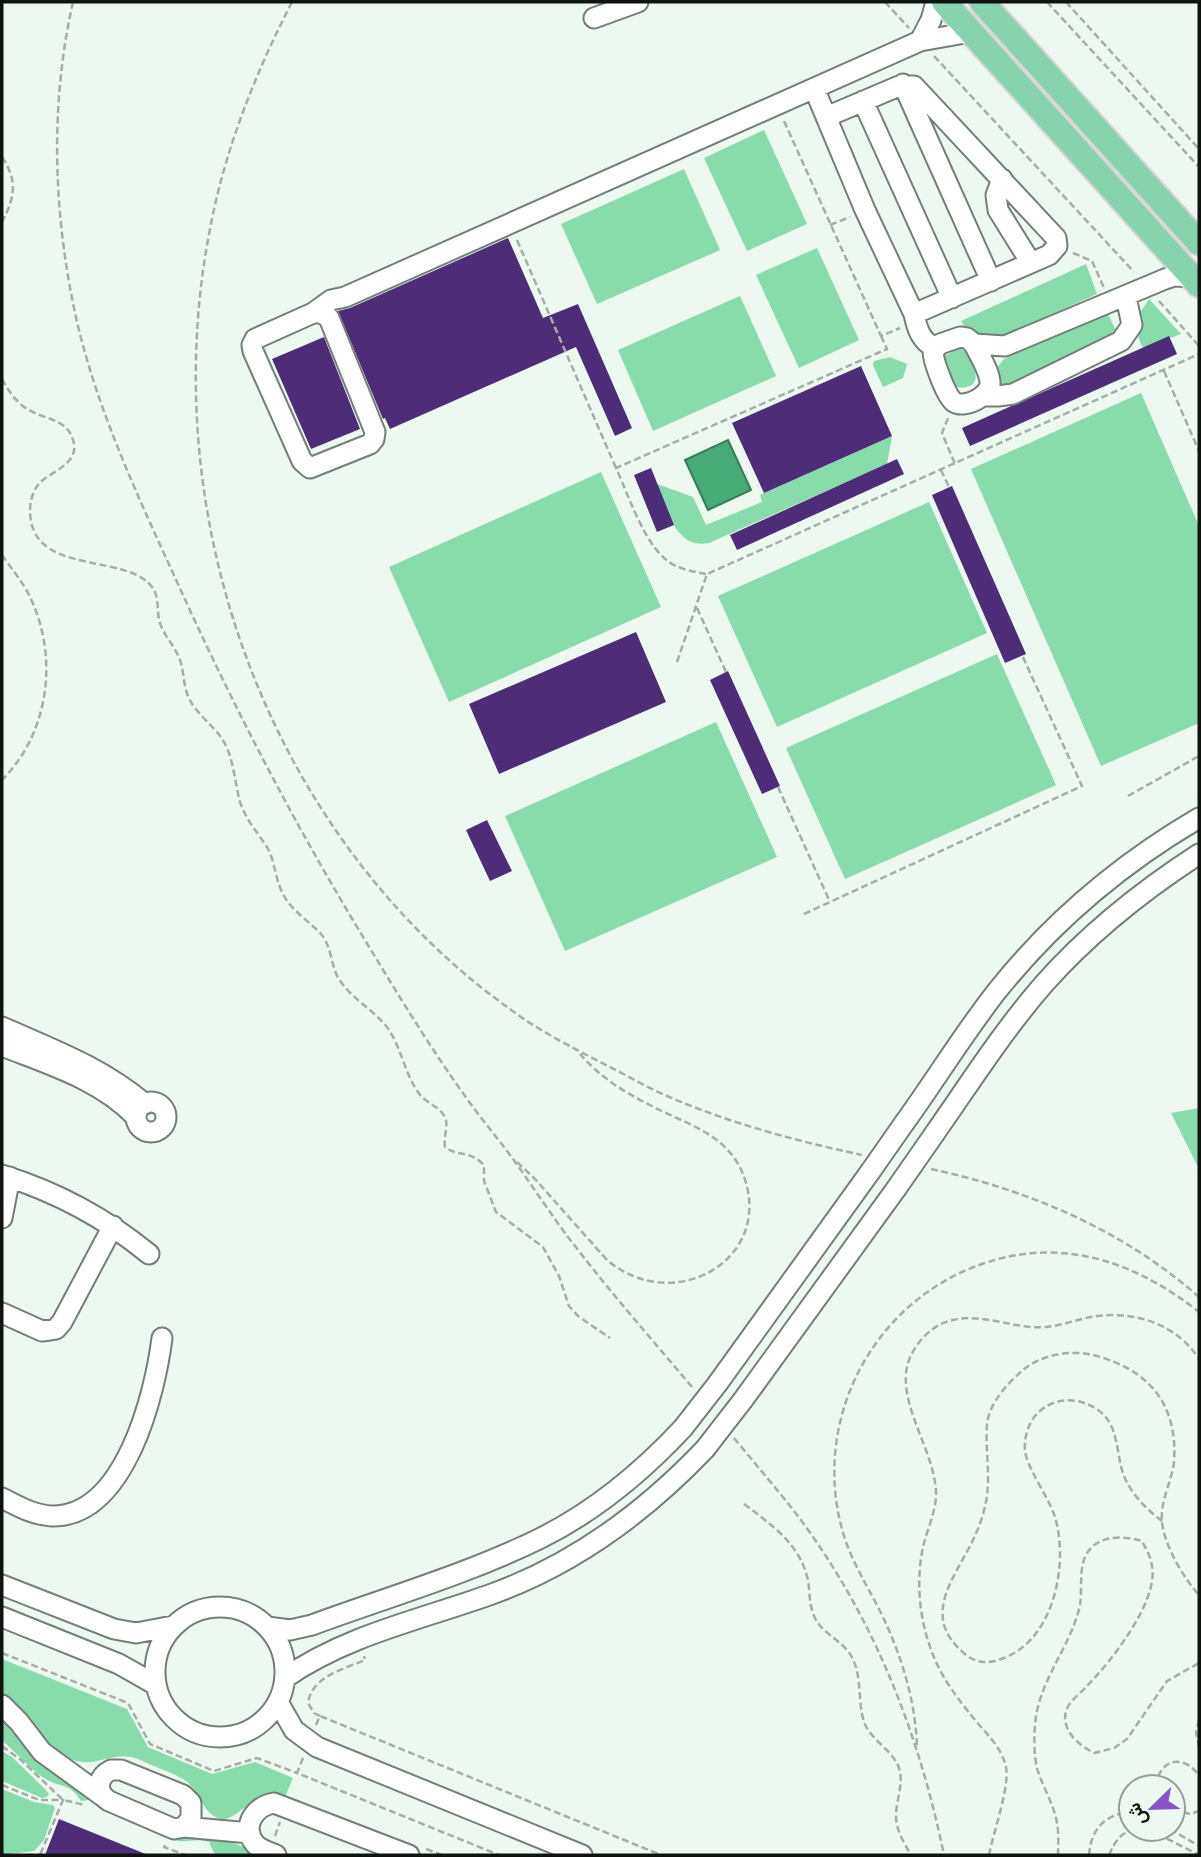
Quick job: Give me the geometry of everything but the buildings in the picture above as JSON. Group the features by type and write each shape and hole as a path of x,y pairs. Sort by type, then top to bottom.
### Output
{"main road":[{"path":"944,2 1196,281"},
{"path":"982,2 1199,243"}],"street":[{"path":"594,18 638,2"},
{"path":"920,41 931,20 936,2"},
{"path":"322,317 375,435 370,444 310,468 302,461 252,345 258,338 322,317 345,297 920,41 971,32"},
{"path":"826,117 904,84 919,89 1054,235 1057,246 1053,253 951,298 916,323"},
{"path":"904,84 991,281"},
{"path":"814,88 924,341 935,348"},
{"path":"863,102 951,298"},
{"path":"1002,179 996,195 998,210 1031,263"},
{"path":"1146,286 1158,267 1163,246"},
{"path":"974,344 1005,346 1174,275 1196,281"},
{"path":"935,348 934,360 950,398 956,403 966,404 984,396 1013,394 1121,341 1132,325 1118,300"},
{"path":"935,348 960,337 967,338 974,344 990,386 984,396"},
{"path":"987,373 1005,346"},
{"path":"267,1627 290,1630 312,1625 483,1563 541,1538 620,1488 661,1451 718,1383 998,990 1044,938 1087,898 1123,868 1199,818"},
{"path":"285,1678 319,1657 358,1640 524,1582 585,1550 642,1509 705,1449 743,1400 1002,1037 1060,967 1118,913 1199,854"},
{"path":"2,1027 93,1067 120,1083 141,1110 91,1084 2,1046"},
{"path":"3,1211 6,1176 53,1193 113,1226 149,1254"},
{"path":"2,1313 42,1331 56,1329 113,1226"},
{"path":"2,1498 33,1513 54,1516 74,1512 101,1496 121,1467 142,1424 155,1381 162,1338"},
{"path":"2,1585 114,1629 136,1633 173,1626"},
{"path":"216,1607 244,1611 267,1627 282,1653 285,1678 278,1702 267,1718 252,1730 231,1737 209,1737 188,1729 171,1715 159,1696 155,1675 161,1644 173,1626 189,1615 216,1607"},
{"path":"2,1617 113,1661 156,1685"},
{"path":"278,1702 288,1721 305,1740"},
{"path":"2,1705 42,1752 107,1799 168,1828 250,1833"},
{"path":"252,1730 277,1732 305,1740 327,1752 582,1855"},
{"path":"62,1766 121,1770 183,1795 193,1808 223,1830"},
{"path":"107,1799 100,1780 111,1770"},
{"path":"276,1855 257,1846 249,1826 254,1812 266,1804 274,1803 410,1855"},
{"path":"184,1827 191,1818 193,1808"}],"path":[{"path":"73,2 59,96 58,137 61,219 72,300 107,419 191,614 306,839 422,1032 581,1254 693,1389"},
{"path":"292,2 253,84 230,146 212,219 203,272 195,358 202,486 219,571 243,649 274,724 314,796 360,863 414,925 452,962 514,1013 578,1051 668,1097 872,1165"},
{"path":"885,2 1199,346"},
{"path":"1046,2 1199,167"},
{"path":"1066,2 1199,149"},
{"path":"617,468 887,349 777,105"},
{"path":"2,157 13,180 13,195 2,222"},
{"path":"510,224 651,544 672,564 707,574 1199,354"},
{"path":"1057,246 1092,261 1118,300"},
{"path":"881,335 904,326 908,335 916,323"},
{"path":"1164,371 1199,451"},
{"path":"2,379 17,401 28,410 66,426 74,439 67,465 44,479 33,493 30,512 35,534 53,550 140,576 152,586 157,597 160,623 181,662 187,695 196,711 225,742 247,819 272,859 281,891 289,904 322,934 329,946 339,980 351,994 370,1008 387,1028 398,1045 416,1091 424,1101 444,1114 445,1147 453,1153 475,1156 484,1165 484,1181 496,1212 543,1247 559,1276 569,1306 578,1316 610,1338"},
{"path":"955,464 942,433 956,403"},
{"path":"941,470 949,487"},
{"path":"2,555 24,586 36,612 42,630 47,669 37,726 19,760 2,780"},
{"path":"677,662 707,574"},
{"path":"697,607 726,672"},
{"path":"804,914 1082,786 1022,655"},
{"path":"1128,796 1199,756"},
{"path":"778,787 830,902"},
{"path":"512,1158 535,1179 607,1260 642,1281 669,1284 695,1279 718,1266 736,1248 746,1225 748,1201 744,1177 733,1155 716,1137 646,1104 602,1076 578,1051"},
{"path":"928,1169 1016,1192 1083,1219 1139,1251 1199,1297"},
{"path":"917,1751 916,1729 906,1680 890,1634 849,1549 841,1524 835,1486 834,1465 839,1424 852,1384 872,1347 884,1330 914,1301 949,1278 989,1261 1031,1254 1074,1254 1116,1263 1155,1280 1199,1312"},
{"path":"989,1855 1005,1788 1006,1768 997,1746 972,1716 936,1661 921,1618 919,1571 936,1493 929,1453 908,1399 908,1358 924,1335 942,1323 969,1317 1045,1327 1097,1316 1140,1318 1159,1324 1190,1345 1199,1359"},
{"path":"1162,1521 1144,1507 1129,1485 1122,1471 1113,1427 1102,1412 1082,1402 1056,1400 1036,1414 1026,1434 1025,1455 1056,1519 1060,1548 1060,1571 1045,1619 1020,1650 1003,1659 984,1663 973,1660 955,1646 943,1628 944,1602 952,1575 977,1531 985,1503 989,1464 987,1422 1001,1392 1031,1364 1071,1352 1091,1354 1132,1368 1163,1399 1171,1421 1174,1462 1162,1521 1179,1567 1199,1595"},
{"path":"728,1431 809,1531 845,1586 874,1639 904,1711 917,1751 944,1855"},
{"path":"744,1504 787,1539 801,1558 815,1618 825,1632 851,1656 857,1674 864,1721 871,1735 896,1761 900,1771 896,1816 899,1832 911,1855"},
{"path":"1058,1855 1057,1824 1037,1766 1035,1724 1041,1692 1080,1605 1083,1560 1091,1548 1114,1538 1129,1537 1142,1541 1153,1568 1149,1593 1122,1644 1111,1660 1076,1696 1066,1712 1067,1730 1079,1744 1094,1753 1114,1748 1127,1739 1167,1681 1199,1663"},
{"path":"358,1640 365,1660 330,1674 320,1681 309,1697 310,1708 320,1716 661,1855"},
{"path":"2,1653 128,1703 150,1744 214,1771 257,1758 499,1855"},
{"path":"297,1773 305,1740 320,1716"},
{"path":"1199,1720 1196,1732 1199,1747"},
{"path":"2,1746 63,1800"},
{"path":"1159,1773 1166,1764 1180,1761 1190,1765 1199,1775"},
{"path":"2,1785 47,1802 63,1800 97,1806 107,1799"},
{"path":"40,1855 63,1800"},
{"path":"1089,1855 1095,1831 1105,1819 1117,1813"},
{"path":"1175,1843 1199,1855"}],"shaded area":[{"path":"764,130 807,224 747,251 704,158"},
{"path":"684,169 720,250 597,304 561,224"},
{"path":"817,248 859,340 799,368 756,275"},
{"path":"1086,264 1097,294 994,340 974,335 961,321"},
{"path":"740,296 776,376 653,431 618,350"},
{"path":"1149,299 1181,334 1143,348 1136,328"},
{"path":"1107,312 1118,335 997,390 996,369 1004,359"},
{"path":"959,348 967,351 976,377 975,382 965,387 955,387 943,357"},
{"path":"890,357 907,364 903,378 883,387 873,365 874,361"},
{"path":"1141,393 1199,526 1199,723 1101,766 971,469"},
{"path":"892,436 887,464 709,543 697,543 680,534 657,484 693,497 706,525 762,502 760,495 764,493"},
{"path":"728,440 751,490 708,510 685,460"},
{"path":"601,472 661,607 449,702 389,567"},
{"path":"929,502 987,633 777,727 718,596"},
{"path":"997,654 1056,785 845,879 786,748"},
{"path":"716,722 777,857 565,951 505,816"},
{"path":"1199,1108 1199,1169 1171,1113"},
{"path":"2,1659 127,1709 148,1747 212,1774 255,1762 293,1778 285,1797 274,1795 258,1798 224,1820 205,1808 194,1789 183,1779 138,1759 120,1756 85,1762 58,1754 2,1694"},
{"path":"2,1714 88,1796 88,1800 81,1801 73,1791 44,1778 2,1741"},
{"path":"2,1751 12,1757 46,1790 49,1794 47,1797 42,1798 2,1781"},
{"path":"2,1789 34,1802 53,1805 55,1808 44,1840 34,1851 2,1855"},
{"path":"191,1832 211,1834 254,1851 252,1855 219,1855 214,1853 209,1842 176,1841"}]}
